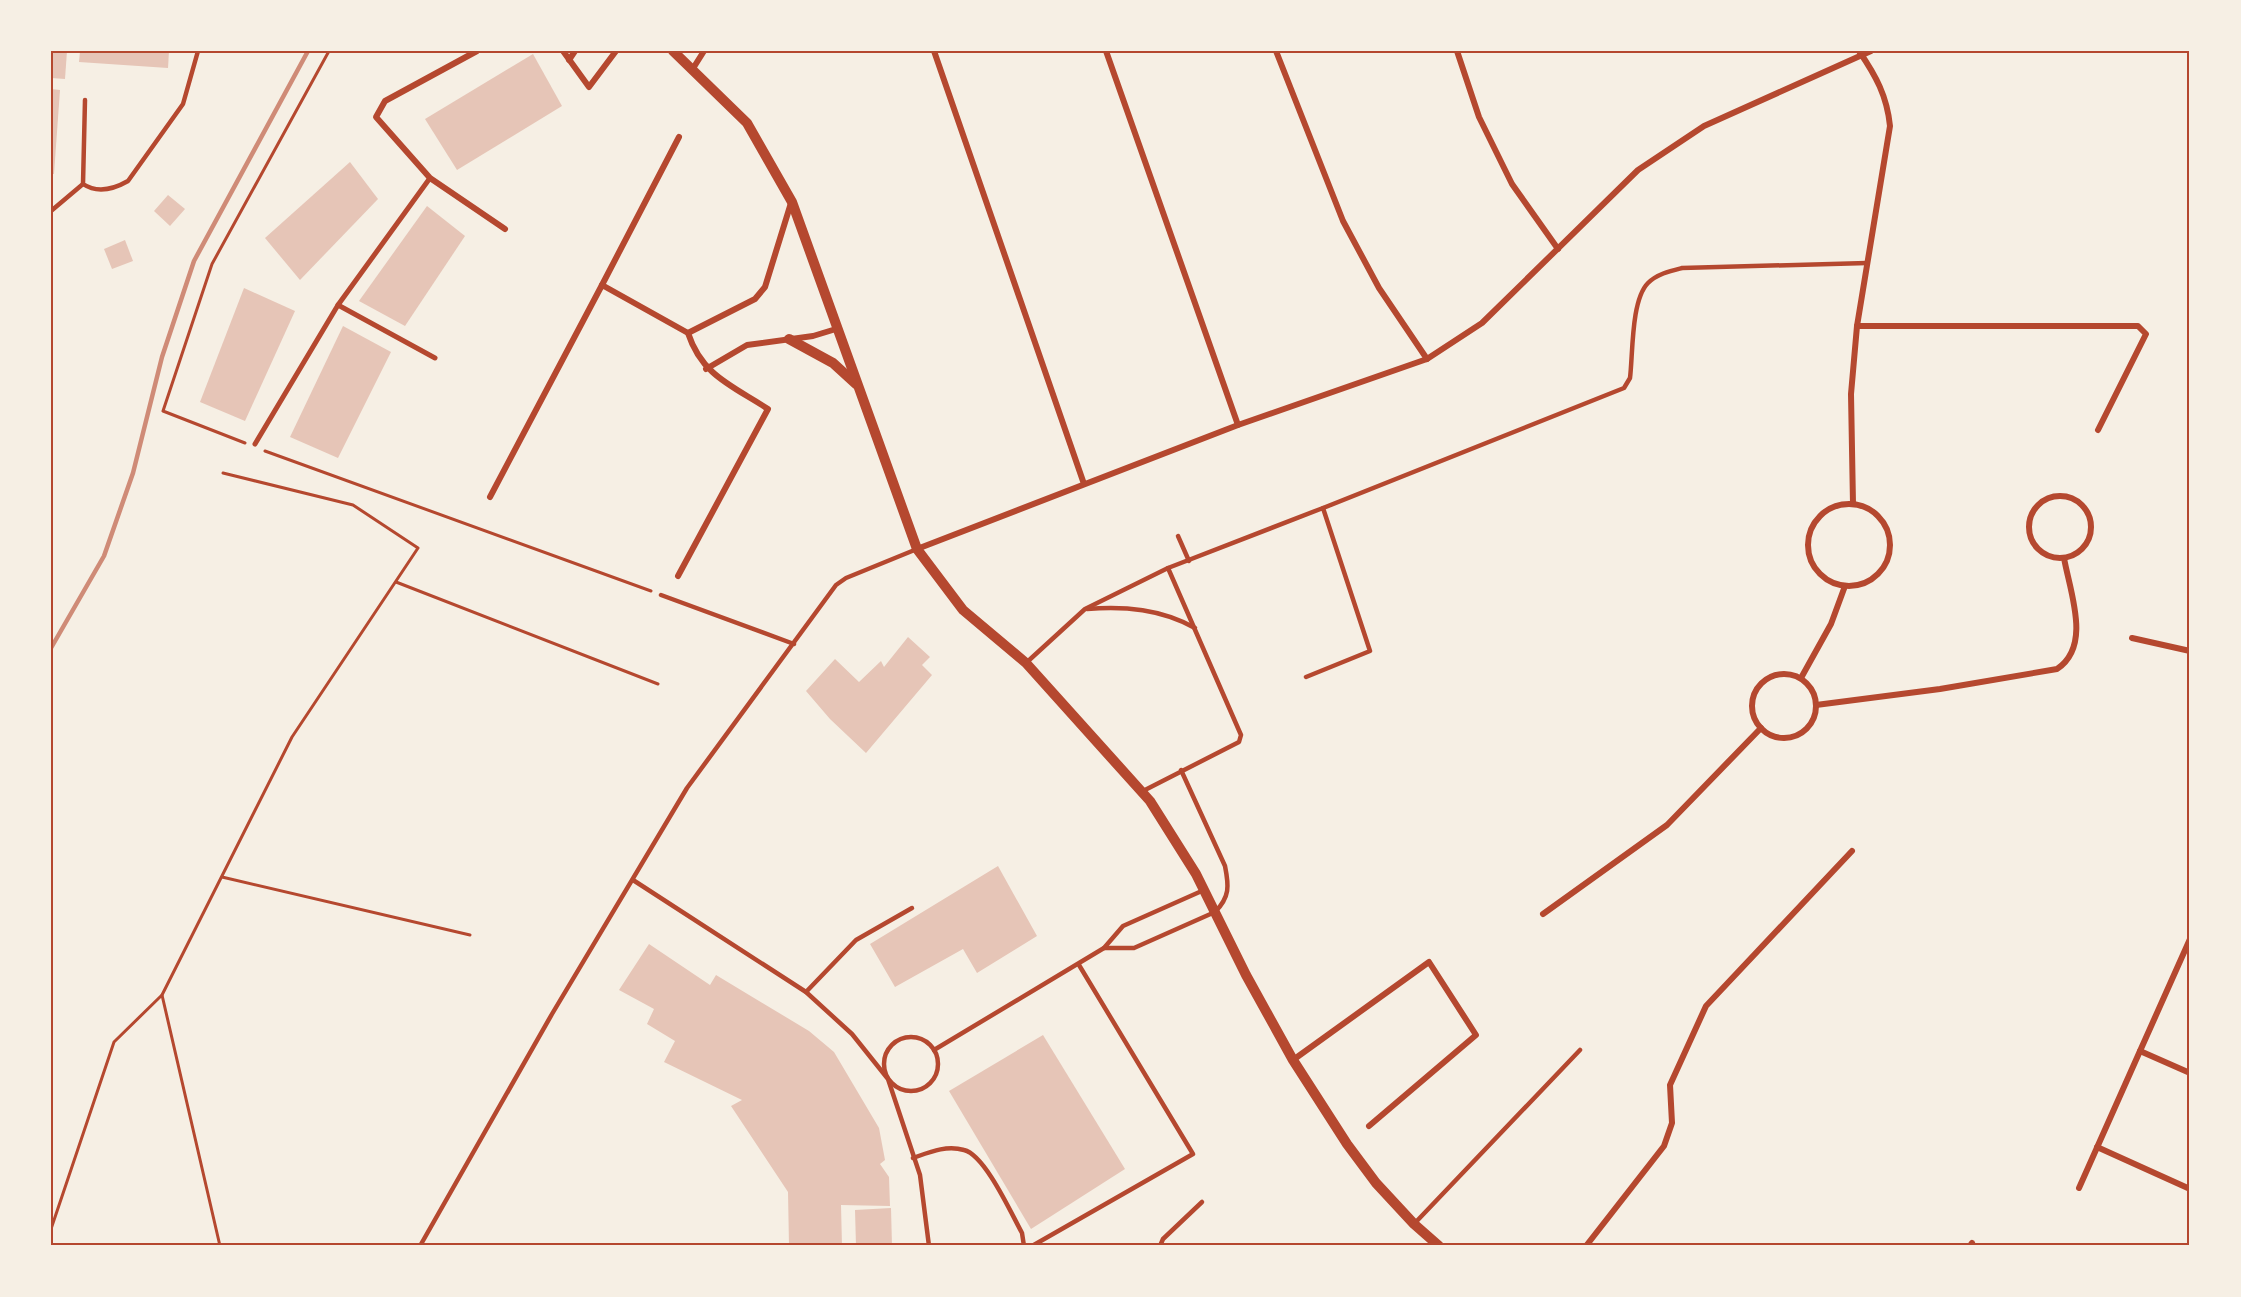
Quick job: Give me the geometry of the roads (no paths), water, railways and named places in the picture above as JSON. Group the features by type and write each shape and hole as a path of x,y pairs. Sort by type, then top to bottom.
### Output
{"street":[{"path":"477,51 385,101 378,109 376,117 430,178 505,229"},
{"path":"563,51 588,87 616,51"},
{"path":"569,60 575,51"},
{"path":"673,51 747,123 792,202 917,549 963,610 1026,663 1142,792 1162,819 1204,890 1293,1060 1347,1144 1377,1183 1414,1224 1439,1246"},
{"path":"692,70 704,51"},
{"path":"934,51 1084,484"},
{"path":"1106,51 1238,425"},
{"path":"1276,51 1343,221 1379,288 1427,359"},
{"path":"1457,51 1479,117 1512,184 1557,249"},
{"path":"917,549 1238,425 1427,359 1482,323 1638,170 1704,126 1861,53 1871,51"},
{"path":"1854,504 1851,394 1857,326 1890,126 1888,104 1881,84 1861,53"},
{"path":"490,497 679,137"},
{"path":"254,445 338,305 430,178"},
{"path":"688,333 755,299 765,287 792,202"},
{"path":"602,285 688,333 695,353 706,369 768,409 678,576"},
{"path":"338,305 435,358"},
{"path":"1857,326 2138,326 2146,334 2098,430"},
{"path":"706,369 747,345 836,329"},
{"path":"789,339 832,363 856,384"},
{"path":"2058,495 2079,501 2086,509 2091,522 2087,543 2079,552 2064,558 2047,556 2038,550 2028,531 2029,520 2039,503 2058,495"},
{"path":"1854,504 1869,509 1881,519 1888,533 1890,549 1885,565 1875,577 1861,584 1845,586 1830,581 1817,571 1810,557 1808,541 1813,525 1823,513 1838,506 1854,504"},
{"path":"1816,705 1940,689 2057,669 2068,662 2076,646 2076,624 2064,558"},
{"path":"1801,678 1831,624 1845,586"},
{"path":"2132,638 2190,651"},
{"path":"1781,673 1801,678 1809,685 1816,705 1814,718 1807,729 1796,736 1784,738 1771,736 1761,728 1752,710 1756,690 1771,676 1781,673"},
{"path":"1543,914 1667,825 1761,728"},
{"path":"1586,1246 1664,1146 1672,1124 1670,1084 1706,1006 1852,851"},
{"path":"2079,1188 2190,939"},
{"path":"1293,1060 1429,962 1476,1035 1369,1126"},
{"path":"2140,1051 2190,1073"},
{"path":"2097,1147 2190,1189"}],"lane":[{"path":"83,184 98,189 115,188 128,181 183,104 198,51"},
{"path":"51,211 83,184 85,100"},
{"path":"1026,663 1085,609 1168,568 1624,388 1630,378 1639,296 1648,283 1662,274 1682,268 1867,263"},
{"path":"1306,677 1370,651 1323,508"},
{"path":"1178,536 1189,561"},
{"path":"420,1246 552,1014 687,788 795,644 836,585 917,549"},
{"path":"1142,792 1239,742 1241,735 1168,568"},
{"path":"661,595 795,644"},
{"path":"1085,609 1116,607 1173,615 1196,628"},
{"path":"1104,948 1134,948 1215,912 1225,902 1228,882 1225,866 1181,770"},
{"path":"633,880 806,992 852,1034 888,1079 894,1085 909,1092 926,1087 932,1082 938,1066 934,1050 921,1039 913,1037 896,1041 886,1054 884,1063 888,1079 913,1158 920,1175 928,1246"},
{"path":"934,1050 1079,965 1104,948 1123,926 1204,890"},
{"path":"806,992 856,940 912,908"},
{"path":"1032,1246 1193,1154 1079,965"},
{"path":"1414,1224 1580,1050"},
{"path":"913,1158 942,1148 964,1150 977,1157 1022,1233 1024,1246"},
{"path":"1160,1246 1163,1239 1202,1202"}],"railway":[{"path":"51,648 104,556 133,473 162,357 194,261 308,51"}]}
